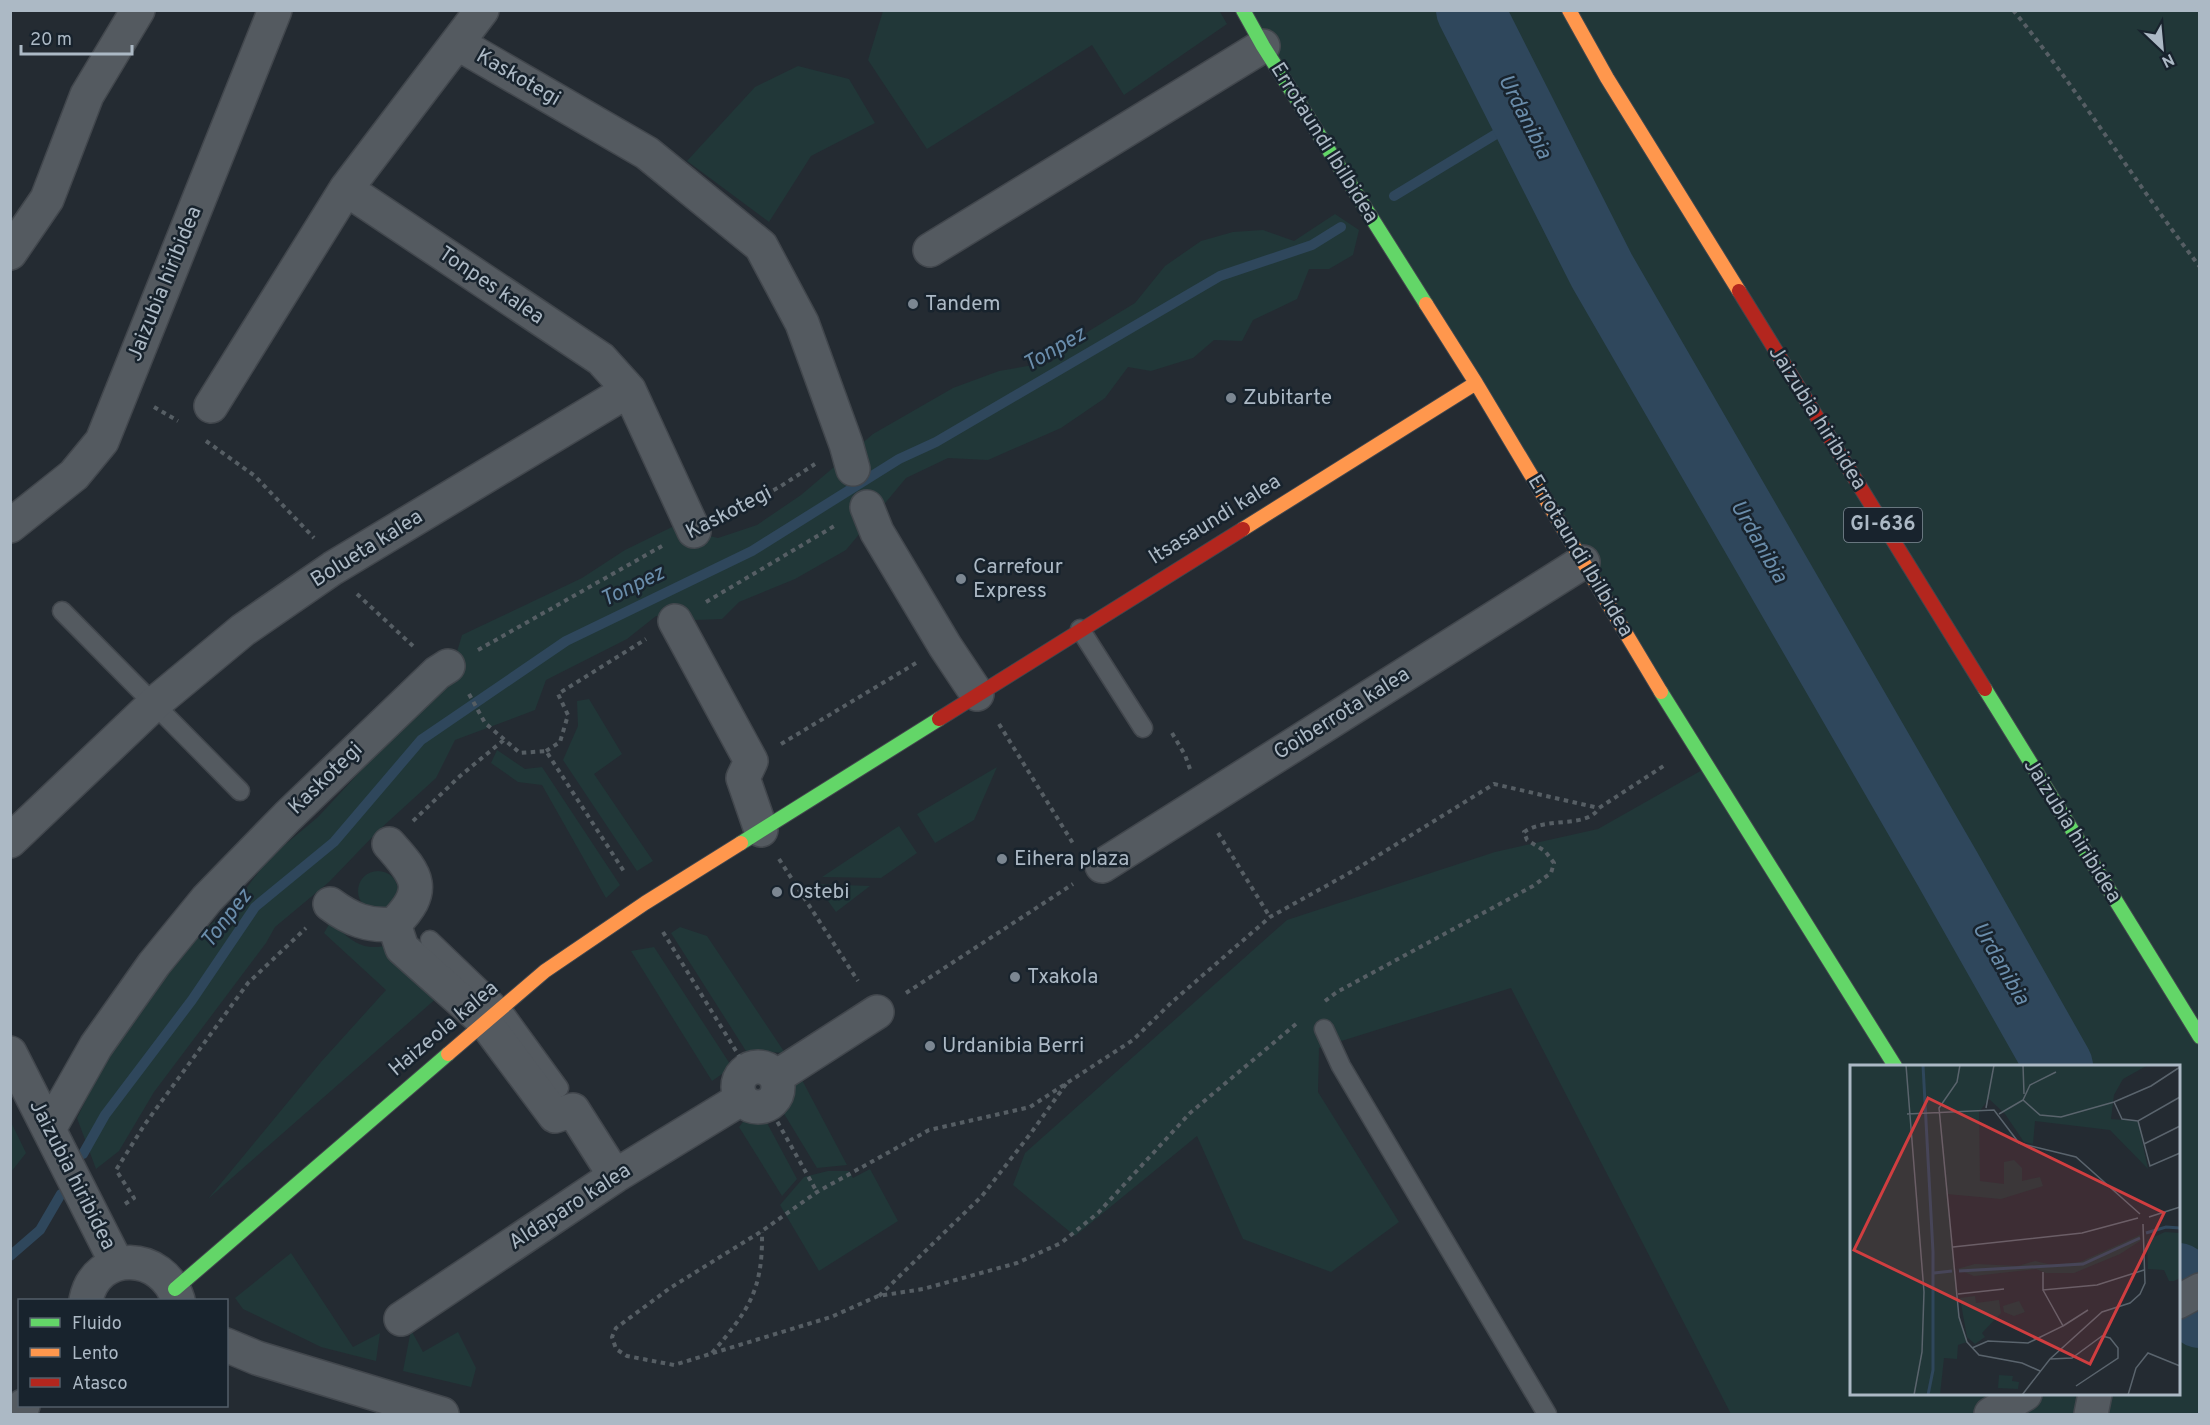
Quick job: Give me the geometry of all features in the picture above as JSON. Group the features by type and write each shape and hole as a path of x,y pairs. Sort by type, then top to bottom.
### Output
{"street":[{"path":"10,254 47,199 87,95 138,10"},
{"name":"Jaizubia hiribidea","path":"10,526 74,475 102,441 275,10"},
{"path":"211,406 346,189 482,10"},
{"name":"Errotaundi Ibilbidea","path":"1243,10 1263,46 1476,383 1693,746 1894,1065"},
{"name":"Jaizubia hiribidea","path":"1569,10 1607,78 2199,1037"},
{"name":"Kaskotegi","path":"457,43 647,153 761,246 802,323 849,457"},
{"name":"Errotaundi Ibilbidea","path":"930,250 1263,46"},
{"name":"Tonpes kalea","path":"346,189 601,359 629,390"},
{"name":"Itsasaundi kalea","path":"977,694 1476,383"},
{"path":"629,390 694,531"},
{"name":"Bolueta kalea","path":"10,841 155,703 243,630 333,568 629,390"},
{"path":"675,621 751,761 743,778 761,830 977,694 945,646 877,532 867,507"},
{"name":"Goiberrota kalea","path":"1097,869 1583,562"},
{"name":"Kaskotegi","path":"49,1129 96,1046 154,964 207,898 437,673 456,676"},
{"name":"Haizeola kalea","path":"176,1295 493,1015 563,959 645,903 761,830"},
{"path":"330,904 343,915 378,926 394,924 406,912 414,898 417,882 406,862 389,844"},
{"path":"394,924 402,948 493,1015 555,1116 573,1110 615,1176"},
{"name":"Aldaparo kalea","path":"401,1319 615,1176 762,1094 877,1012"},
{"name":"Jaizubia hiribidea","path":"10,1053 117,1264"},
{"path":"87,1299 94,1281 105,1271 117,1264 131,1262 151,1266 167,1278 176,1295"},
{"path":"2180,1301 2199,1290"},
{"path":"228,1346 258,1358 442,1414"},
{"path":"1991,1414 2023,1395"},
{"path":"2091,1414 2095,1395"}],"lane":[{"path":"63,611 240,791"},
{"path":"1080,629 1143,728"},
{"path":"430,940 559,1088"},
{"path":"1324,1029 1341,1066 1547,1414"}],"path":[{"path":"2013,10 2044,48 2164,221 2199,267"},
{"path":"144,401 181,423"},
{"path":"199,436 255,476 316,540 333,568 358,595 419,651 428,652 456,676 485,723"},
{"name":"Kaskotegi","path":"456,676 652,550 781,486 849,457"},
{"path":"546,751 560,742 568,715 558,694 675,621 867,507"},
{"path":"751,761 945,646"},
{"path":"761,830 877,1012 1097,869 977,694"},
{"path":"1167,725 1185,755 1200,803 1270,917"},
{"path":"389,844 460,776 505,740"},
{"path":"1321,1003 1337,992 1533,886 1551,873 1554,863 1545,851 1527,840 1524,832 1553,822 1582,821 1594,815 1599,808 1693,746"},
{"path":"1299,1022 1190,1113 1098,1213 1061,1243 1017,1263 923,1289 878,1296 831,1317 674,1365 627,1356 616,1349 612,1337 616,1328 670,1288 762,1231 817,1192 929,1130 1030,1107 1133,1040 1172,1002 1270,917 1353,871 1494,784 1599,808"},
{"path":"96,1222 134,1198 117,1170 145,1124 248,983 330,904"},
{"path":"878,1296 982,1196 1068,1081"},
{"path":"762,1094 817,1192"},
{"path":"712,1353 748,1308 763,1259 762,1231"}],"green space":[{"path":"1219,10 1227,24 1124,95 1092,45 927,149 868,60 883,11"},
{"path":"1243,11 2199,11 2199,1414 1731,1414 1511,988 1319,1048 1318,1092 1399,1222 1331,1272 1243,1239 1197,1136 1075,1236 1013,1185 1025,1153 1287,920 1495,852 1598,829 1711,765"},
{"path":"798,66 849,79 875,123 811,156 769,222 687,161 755,87"},
{"path":"1335,214 1359,230 1353,255 1329,269 1309,269 1297,299 1253,320 1242,341 1214,340 1193,358 1151,371 1128,367 1105,398 1061,428 988,460 948,458 906,478 846,550 795,579 739,602 722,619 696,620 656,616 627,639 546,680 535,710 455,740 436,778 379,830 329,882 275,927 266,943 154,1092 119,1151 96,1169 77,1118 102,1067 180,952 236,902 269,858 318,817 420,707 447,685 462,635 582,578 625,550 672,527 718,538 757,525 801,495 873,434 953,388 999,371 1051,362 1089,331 1135,303 1165,266 1201,241 1233,232 1263,230 1294,241"},
{"path":"589,699 622,754 594,774 653,861 637,871 563,760 578,726 577,701"},
{"path":"497,750 525,769 542,767 620,885 606,898 542,785 518,782 491,763"},
{"path":"997,767 974,820 935,843 917,814"},
{"path":"899,826 917,853 881,878 822,877"},
{"path":"378,871 392,877 398,891 392,905 378,911 364,905 358,891 364,877"},
{"path":"816,884 870,886 836,912"},
{"path":"331,921 357,943 371,947 389,945 439,996 208,1199 321,1062 386,990 324,933"},
{"path":"680,927 707,936 785,1053 746,1051 671,933"},
{"path":"654,947 732,1067 712,1081 631,951"},
{"path":"801,1078 847,1165 817,1168 783,1112 789,1085"},
{"path":"746,1118 767,1123 797,1179 782,1196 739,1127"},
{"path":"11,1122 26,1153 10,1172"},
{"path":"870,1169 898,1221 819,1271 780,1205 804,1177 828,1171 849,1171 853,1178"},
{"path":"291,1253 353,1347 380,1333 376,1361 321,1347 243,1309 235,1298"},
{"path":"411,1330 423,1352 458,1332 476,1368 471,1387 403,1371"}],"waterway":[{"name":"Urdanibia","path":"1470,10 1602,271 2058,1065"},
{"name":"Tonpez","path":"1394,196 1524,117"},
{"name":"Tonpez","path":"83,1154 105,1115 192,1000 255,907 334,842 421,740 566,641 752,551 899,459 936,442 1220,276 1312,245 1341,227"},
{"name":"Tonpez","path":"10,1256 40,1230 61,1194"},
{"name":"Urdanibia","path":"2180,1280 2200,1314"}],"traffic: fast":[{"path":"1243,10 1263,46 1426,304"},
{"path":"1985,689 2200,1037"},
{"path":"1661,692 1894,1065"},
{"path":"741,843 939,719"},
{"path":"175,1289 448,1054"}],"traffic: slow":[{"path":"1569,10 1607,78 1739,291"},
{"path":"1426,304 1476,383 1661,692"},
{"path":"1243,529 1476,383"},
{"path":"448,1054 545,971 645,903 741,843"}],"traffic: jam":[{"path":"1739,291 1985,689"},
{"path":"939,719 1243,529"}],"place":[{"name":"Tandem","path":"913,304"},
{"name":"Zubitarte","path":"1231,398"},
{"name":"Carrefour Express","path":"961,579"},
{"name":"Eihera plaza","path":"1002,859"},
{"name":"Ostebi","path":"777,892"},
{"name":"Txakola","path":"1015,977"},
{"name":"Urdanibia Berri","path":"930,1046"}]}
